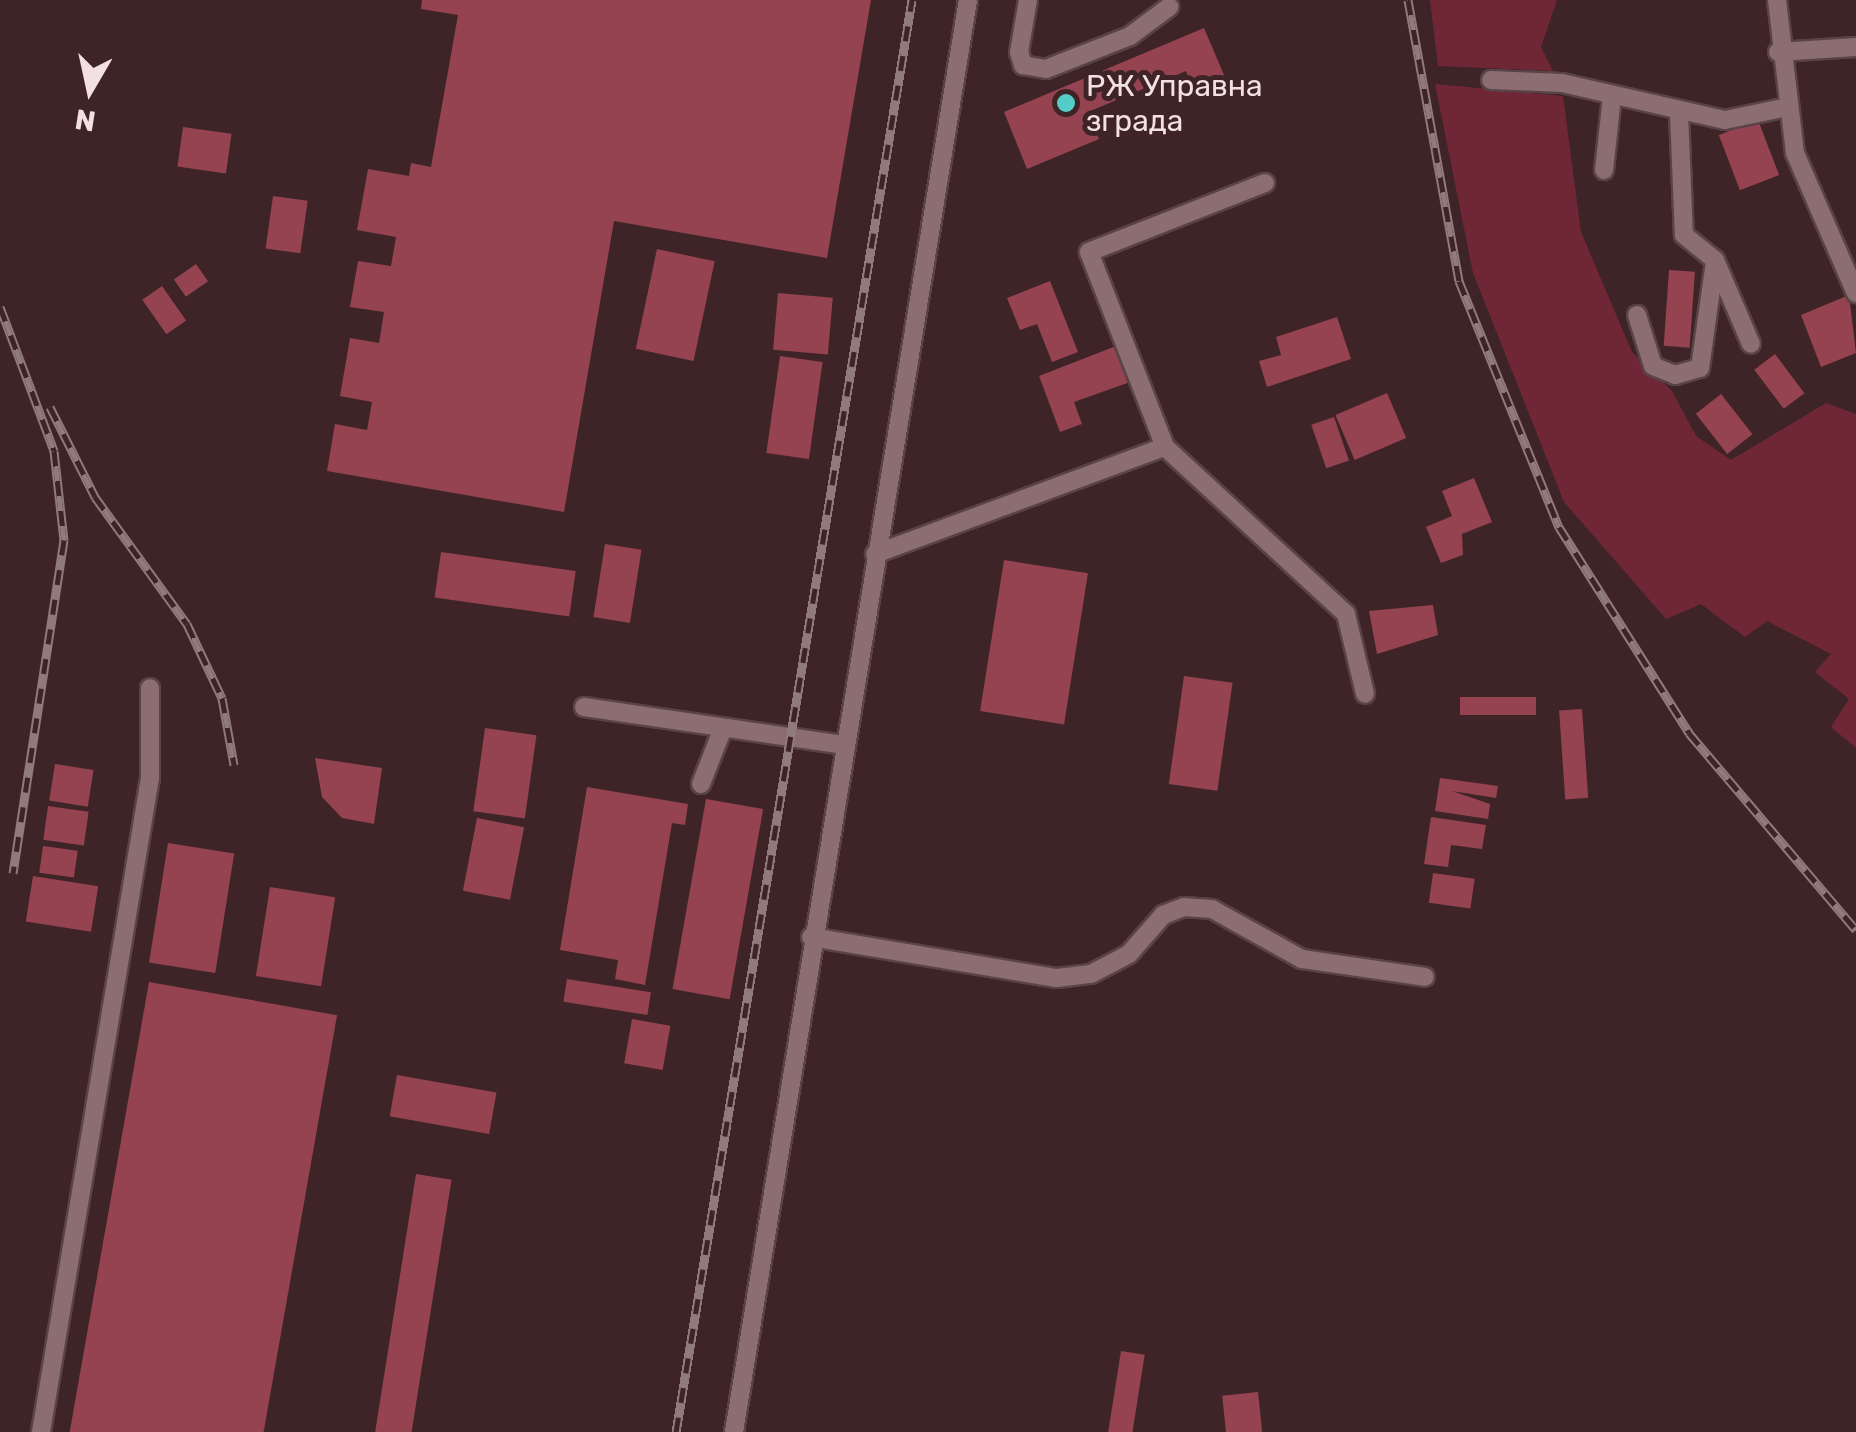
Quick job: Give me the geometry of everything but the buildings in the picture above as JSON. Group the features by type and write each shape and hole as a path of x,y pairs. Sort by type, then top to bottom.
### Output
{"street":[{"path":"734,1432 811,938 968,0"},
{"path":"1028,0 1019,52 1024,65 1046,68 1130,36 1172,6"},
{"path":"1778,0 1784,108 1808,196 1856,293"},
{"path":"1778,52 1855,53"},
{"path":"1490,80 1612,96 1725,120 1784,108"},
{"path":"1604,170 1612,96"},
{"path":"1679,113 1680,220 1692,245 1715,260 1751,344"},
{"path":"1264,183 1089,252 1166,446 1346,614 1365,694"},
{"path":"1637,315 1653,366 1675,375 1700,368 1715,260"},
{"path":"875,554 1166,446"},
{"path":"41,1432 150,778 150,688"},
{"path":"584,707 843,745"},
{"path":"701,784 722,728"},
{"path":"811,938 1057,978 1091,974 1129,954 1163,914 1184,906 1212,910 1302,959 1425,977"}],"shaded area":[{"path":"1430,0 1557,0 1541,47 1553,71 1438,66"},
{"path":"1435,84 1563,96 1581,232 1632,352 1672,391 1696,436 1731,460 1826,403 1856,414 1856,748 1831,727 1849,699 1815,672 1831,654 1767,621 1745,637 1701,604 1666,619 1564,502 1473,273"}],"railway":[{"path":"676,1432 912,0"},
{"path":"1408,0 1459,281 1559,527 1689,733 1856,930"},
{"path":"0,307 54,451 64,540 13,873"},
{"path":"50,407 95,497 187,624 222,698 234,765"}],"place":[{"name":"РЖ Управна зграда","path":"1066,103"}]}
